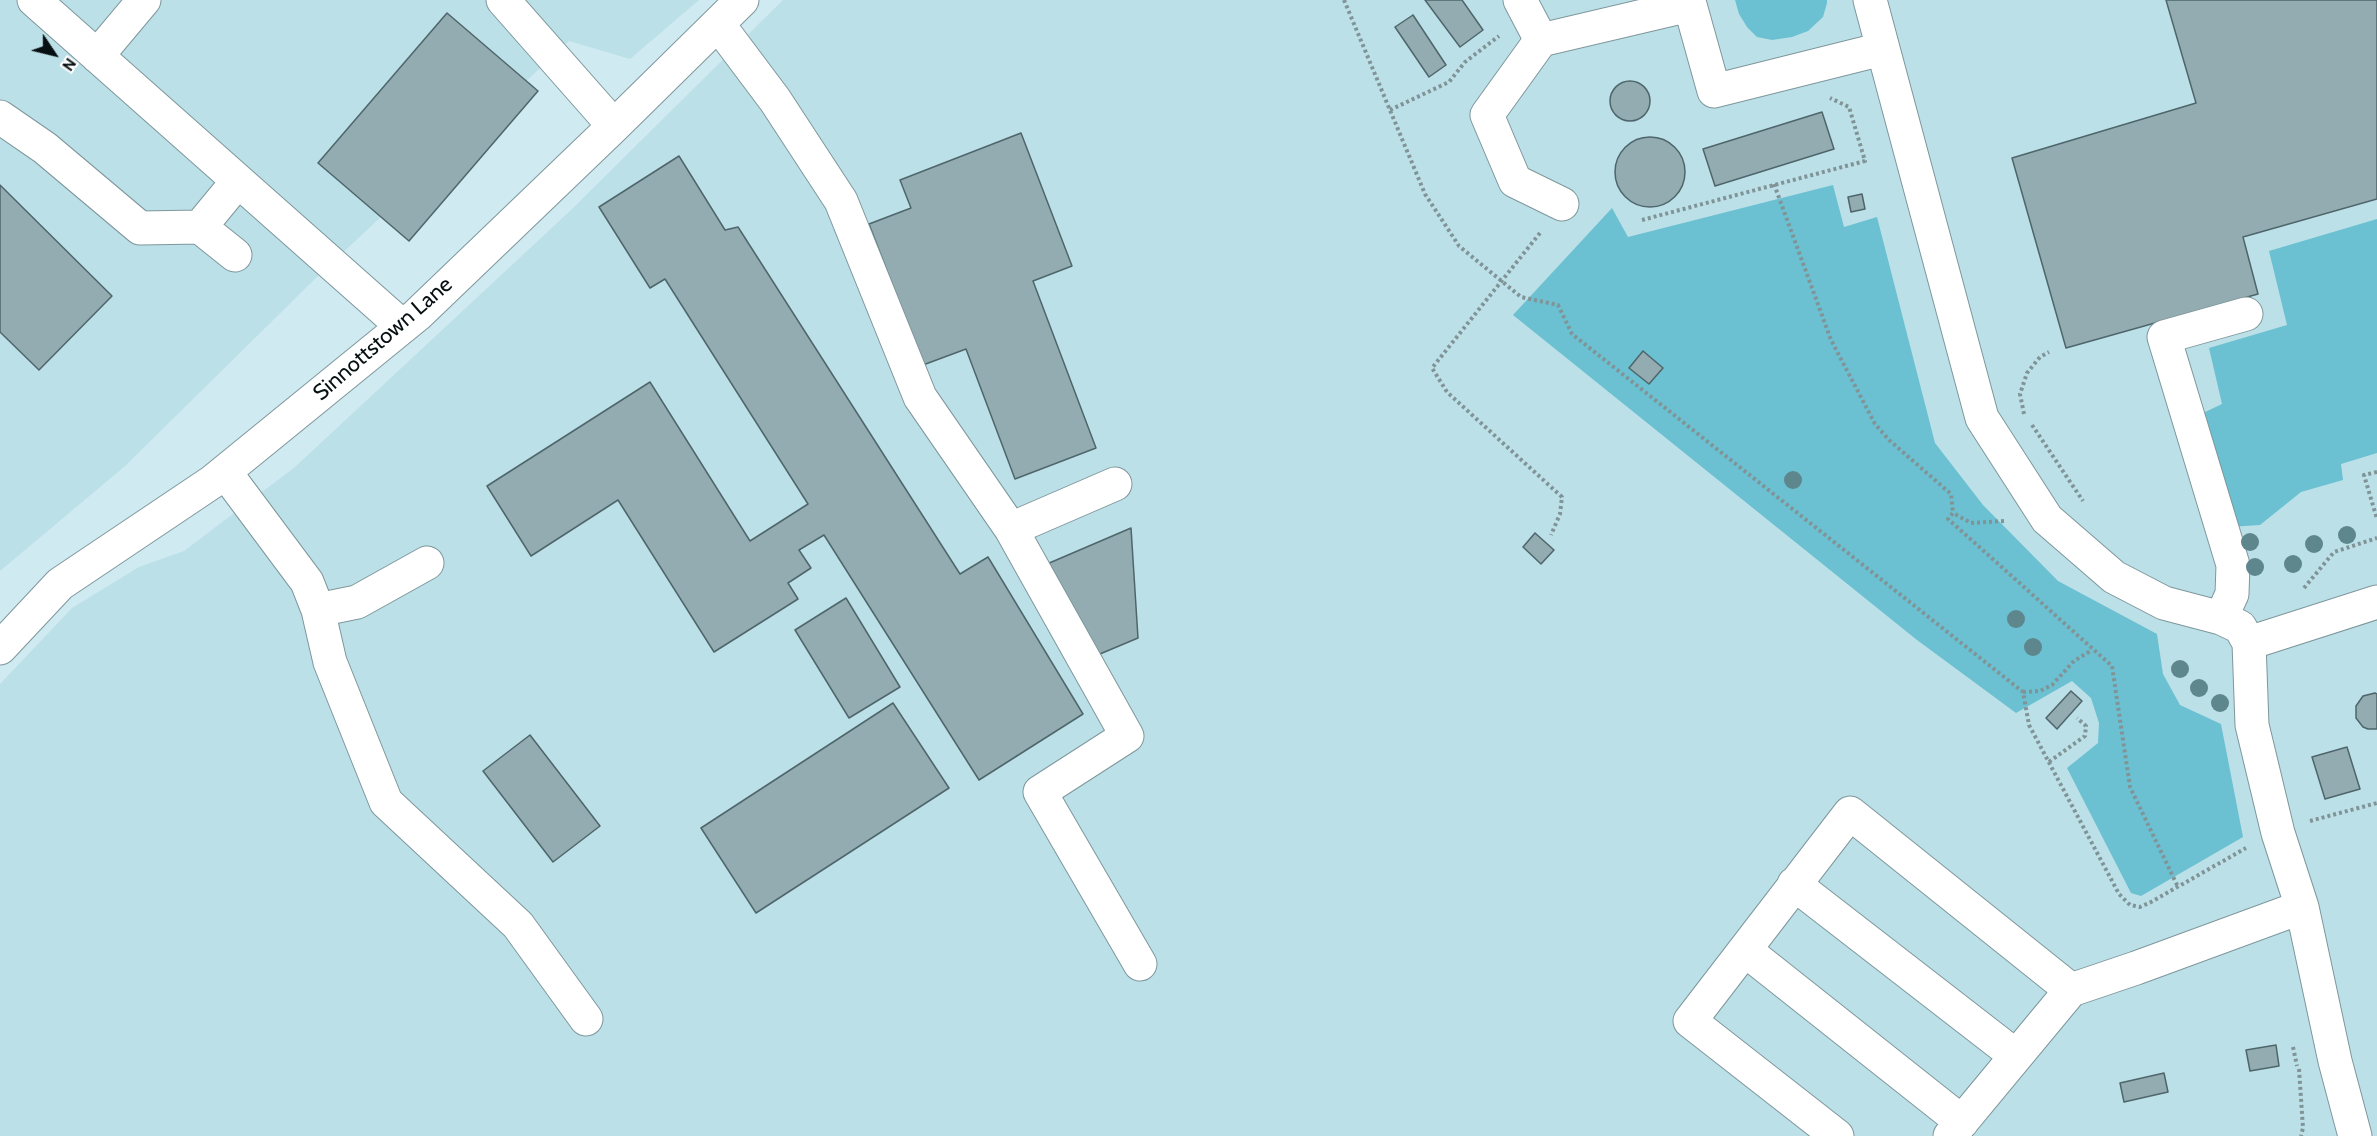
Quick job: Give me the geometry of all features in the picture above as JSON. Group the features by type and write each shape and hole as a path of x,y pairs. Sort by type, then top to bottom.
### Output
{"street":[{"path":"34,0 402,326"},
{"path":"97,56 144,0"},
{"path":"503,0 614,126"},
{"name":"Sinnottstown Lane","path":"0,648 60,584 225,472 417,315 742,0"},
{"path":"1870,0 1881,49 1982,418 2047,519 2114,577 2164,603 2221,618 2240,627 2249,644 2252,725 2278,833 2302,907 2335,1061 2355,1136"},
{"path":"1562,204 1515,181 1487,115 1529,18 1690,5 1714,92 1881,49"},
{"path":"718,24 775,100 841,201 920,397 1011,529 1127,736 1040,792 1140,964"},
{"path":"3,124 45,148 140,228 200,227 235,255"},
{"path":"200,227 238,181"},
{"path":"2221,618 2232,594 2233,565 2164,337 2246,314"},
{"path":"225,472 308,582 318,610 330,662 386,802 518,925 585,1019"},
{"path":"1011,529 1115,484"},
{"path":"318,610 357,602 427,563"},
{"path":"2249,644 2377,602"},
{"path":"1837,1136 1690,1021 1850,813 2071,990"},
{"path":"1794,884 2016,1056"},
{"path":"1745,950 1956,1129 2071,990 2302,907"}],"path":[{"path":"1344,0 1425,194 1459,246 1521,297 1558,305 1572,334 2023,692 2029,725 2119,894 2130,905 2140,907 2255,843"},
{"path":"1390,110 1449,82 1465,62 1529,18"},
{"path":"1642,220 1865,161 1849,107 1829,98"},
{"path":"1774,184 1831,340 1875,424 1889,440 1951,494 1953,513 1948,519 2112,666 2130,787 2178,887"},
{"path":"1551,535 1560,514 1562,497 1447,392 1432,368 1562,204"},
{"path":"2049,352 2040,357 2027,373 2020,394 2023,412 2087,507"},
{"path":"2377,472 2364,475 2377,519"},
{"path":"1953,513 1971,523 2004,521"},
{"path":"2294,590 2305,588 2334,552 2377,538"},
{"path":"2023,692 2040,691 2052,685 2074,661 2092,650"},
{"path":"2049,762 2085,736 2086,726 2077,718"},
{"path":"2302,824 2377,802"},
{"path":"2293,1047 2298,1069 2303,1128 2301,1136"},
{"path":"2298,1069 2305,1068"}],"shaded area":[{"path":"0,0 699,0 630,59 569,41 321,273 124,467 0,571"},
{"path":"783,0 2377,0 2377,1136 0,1136 0,684 72,608 139,567 184,551 295,467 571,210"},
{"path":"1735,0 1827,0 1827,3 1823,17 1808,31 1792,37 1772,40 1757,37 1747,27 1739,14"},
{"path":"1833,185 1844,227 1877,217 1935,443 1983,505 2058,581 2157,634 2163,674 2180,705 2221,724 2243,837 2141,896 2131,893 2067,768 2098,743 2099,723 2091,698 2072,681 2016,713 1917,640 1513,315 1612,208 1628,237"},
{"path":"2377,219 2377,453 2341,464 2343,480 2301,492 2260,525 2229,527 2203,413 2222,404 2209,348 2287,325 2269,251"}],"building":[{"path":"1425,0 1462,0 1483,30 1460,47"},
{"path":"2166,0 2377,0 2377,199 2243,237 2258,294 2066,348 2012,158 2196,103"},
{"path":"447,13 538,91 409,241 318,163"},
{"path":"1413,15 1446,65 1429,77 1395,27"},
{"path":"1630,81 1638,82 1644,87 1649,93 1649,109 1644,115 1638,120 1630,121 1622,120 1616,115 1611,109 1610,101 1611,93 1616,87 1622,82"},
{"path":"1822,112 1834,149 1715,186 1703,149"},
{"path":"1021,133 1072,266 1033,281 1096,448 1015,479 966,349 923,365 869,224 911,208 900,180"},
{"path":"1650,137 1663,140 1675,147 1682,159 1685,172 1682,185 1675,197 1663,204 1650,207 1637,204 1625,197 1618,185 1615,172 1618,159 1625,147 1637,140"},
{"path":"679,156 725,230 738,227 960,574 988,557 1083,714 979,780 824,535 799,550 811,568 788,583 798,599 714,652 618,500 531,556 487,486 650,382 750,541 808,504 665,279 650,288 599,207"},
{"path":"0,185 112,296 39,370 0,332"},
{"path":"1862,194 1865,209 1851,212 1848,197"},
{"path":"1643,351 1663,368 1649,384 1629,368"},
{"path":"1131,528 1138,638 1088,659 1047,564"},
{"path":"1535,533 1554,550 1541,564 1523,547"},
{"path":"846,598 900,687 849,718 795,630"},
{"path":"2071,691 2082,701 2057,729 2046,718"},
{"path":"2377,694 2377,729 2368,729 2363,727 2356,718 2356,706 2363,696"},
{"path":"893,703 949,788 756,913 701,828"},
{"path":"530,735 600,826 553,862 483,771"},
{"path":"2347,747 2360,789 2325,799 2312,757"},
{"path":"2276,1045 2279,1066 2250,1071 2246,1050"},
{"path":"2164,1073 2168,1092 2124,1102 2120,1083"}]}
